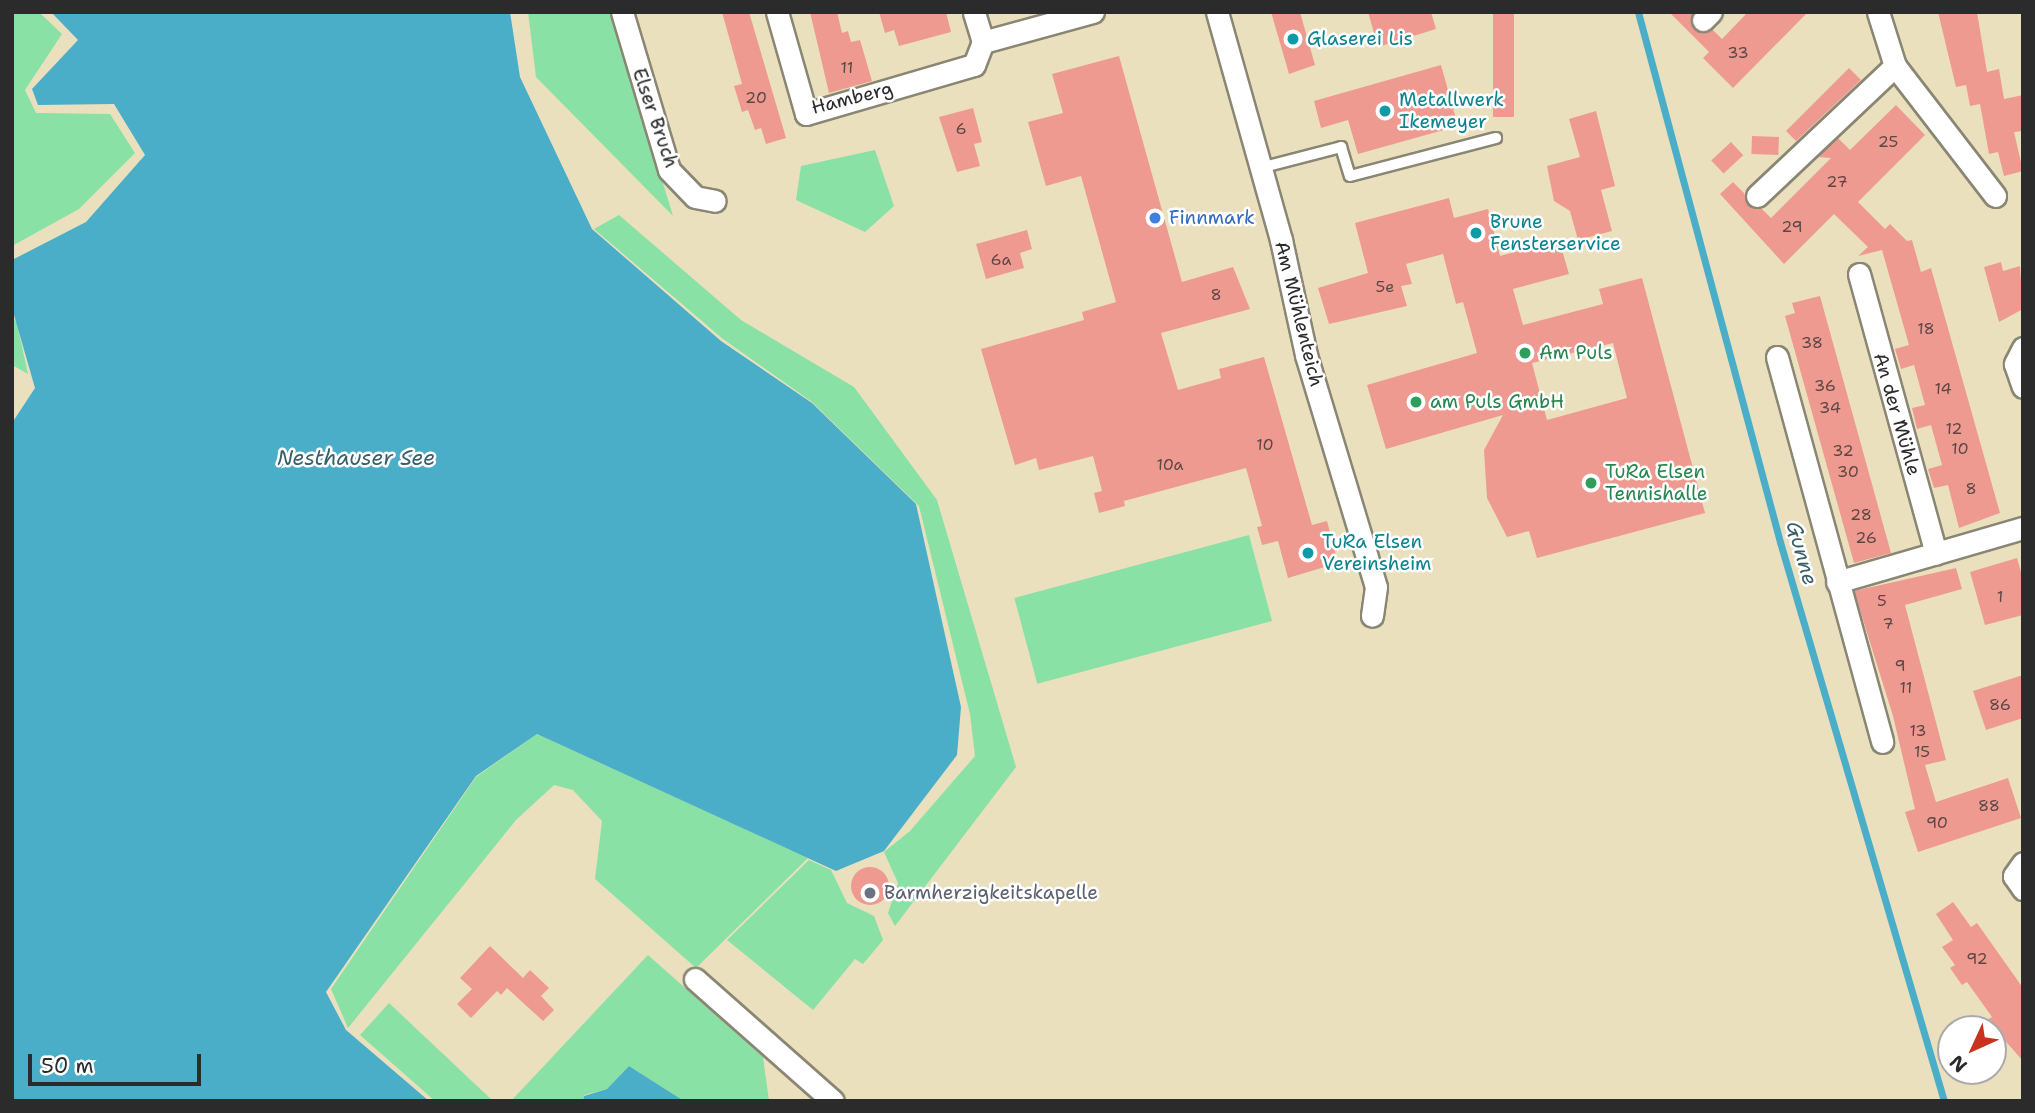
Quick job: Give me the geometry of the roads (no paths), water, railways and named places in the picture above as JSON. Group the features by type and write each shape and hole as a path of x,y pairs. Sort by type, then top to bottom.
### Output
{"street":[{"name":"Elser Bruch","path":"622,12 669,170 695,197 715,201"},
{"name":"Hamberg","path":"777,12 806,114 974,65 983,42"},
{"path":"974,12 983,42 1093,12"},
{"name":"Am Mühlenteich","path":"1217,12 1260,167 1306,355 1376,587 1372,616"},
{"path":"1878,12 1895,66 1995,196"},
{"path":"1757,196 1895,66"},
{"name":"An der Mühle","path":"1858,274 1936,554"},
{"path":"2023,348 2015,364 2023,387"},
{"path":"1777,357 1882,742"},
{"path":"1838,582 2023,528"},
{"path":"2023,863 2014,876 2023,889"},
{"path":"695,978 833,1101"}],"lane":[{"path":"1260,167 1340,147 1350,176 1496,138"}],"water":[{"name":"Nesthauser See","path":"51,12 510,12 520,77 592,229 721,341 812,403 916,504 961,707 957,755 884,851 836,871 537,734 476,776 326,992 346,1030 429,1101 12,1101 12,423 35,388 12,308 12,260 86,222 145,155 114,104 38,105 32,89 78,40"},
{"path":"629,1066 684,1101 583,1101 584,1096 607,1089"}],"waterway":[{"name":"Gunne","path":"1638,12 1780,542 1944,1101"}],"place":[{"name":"Glaserei Lis","path":"1293,39"},
{"name":"Metallwerk Ikemeyer","path":"1385,111"},
{"name":"Finnmark","path":"1155,218"},
{"name":"Brune Fensterservice","path":"1476,233"},
{"name":"Am Puls","path":"1525,353"},
{"name":"am Puls GmbH","path":"1416,402"},
{"name":"TuRa Elsen Tennishalle","path":"1591,483"},
{"name":"TuRa Elsen Vereinsheim","path":"1308,553"},
{"name":"Barmherzigkeitskapelle","path":"870,893"}]}
